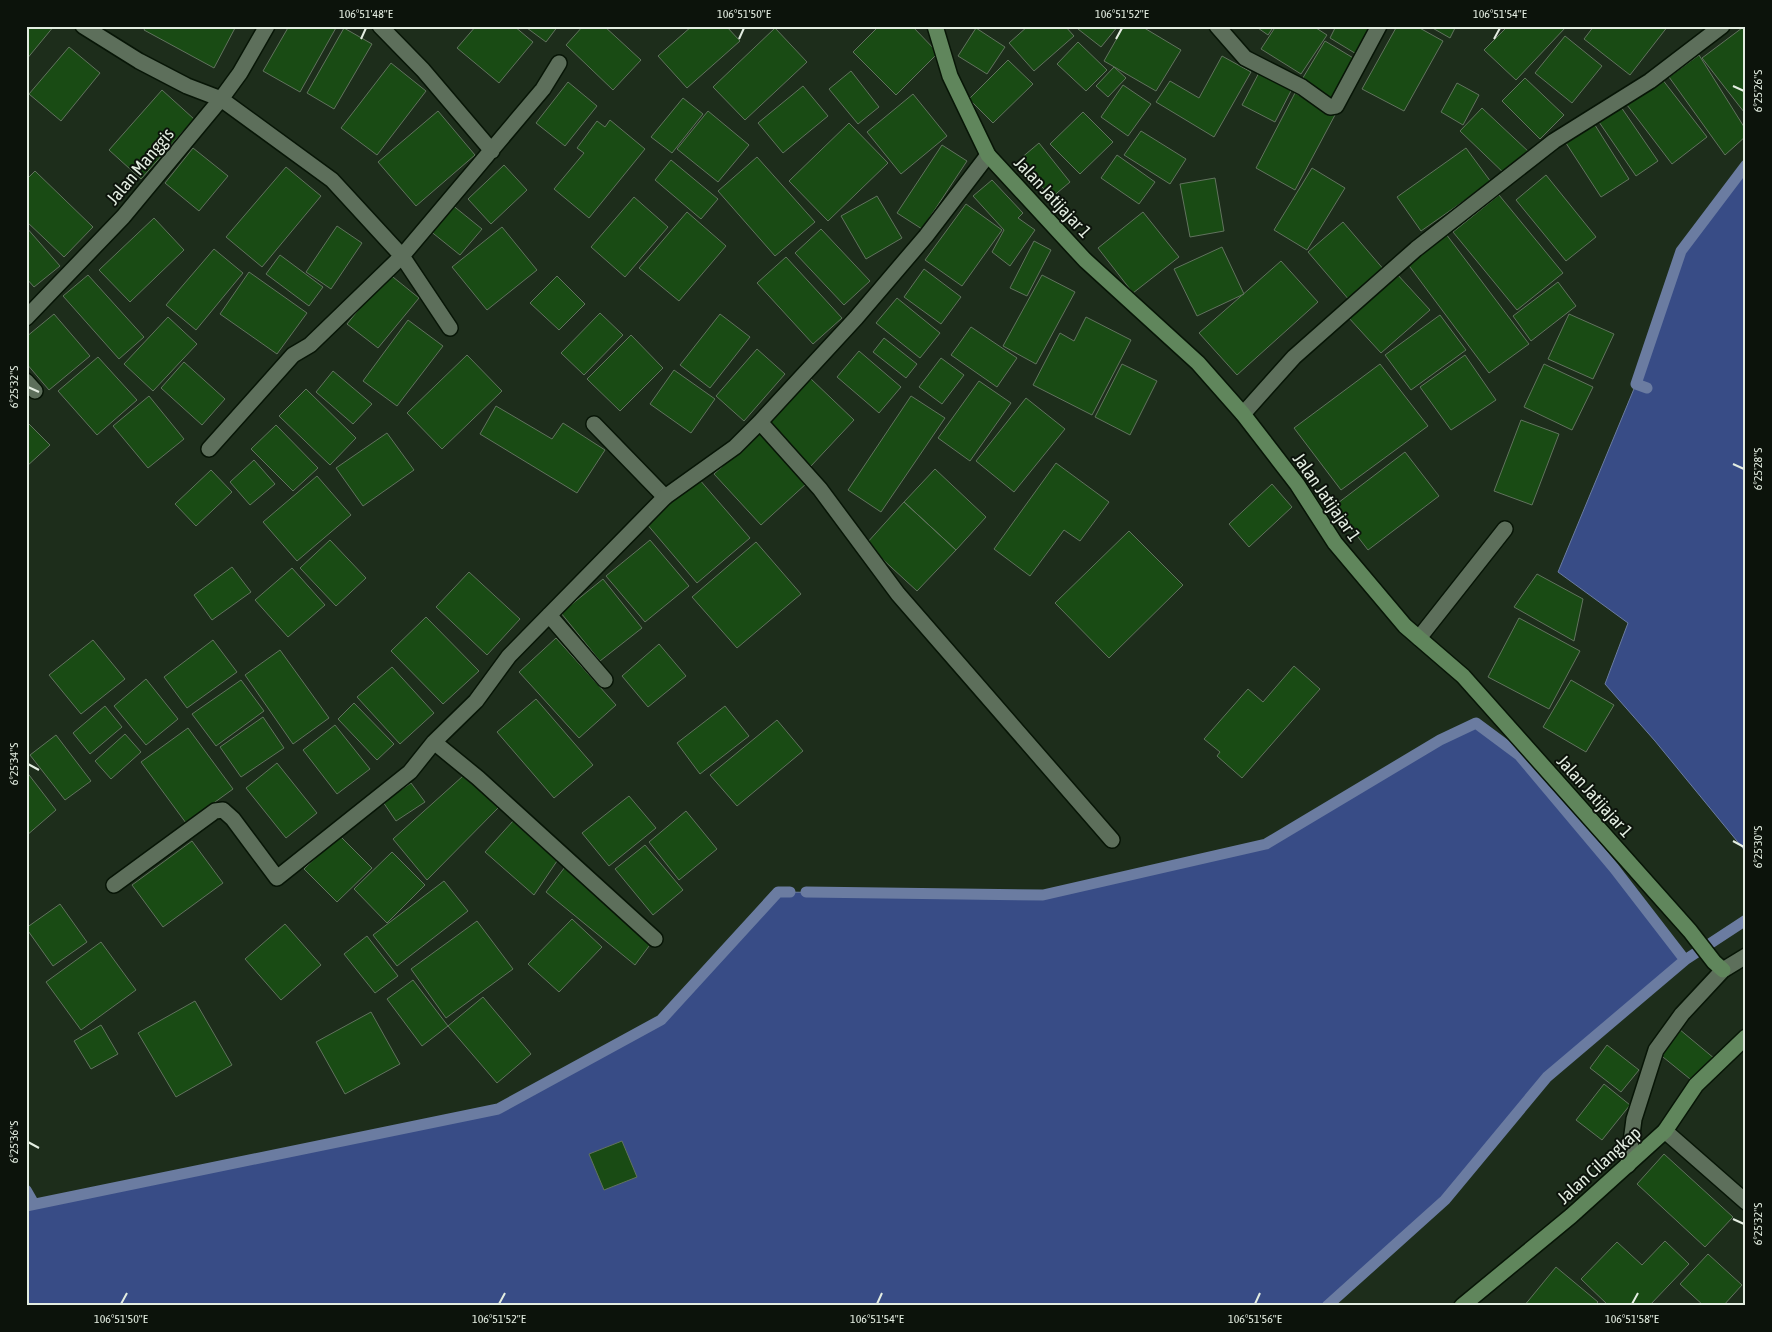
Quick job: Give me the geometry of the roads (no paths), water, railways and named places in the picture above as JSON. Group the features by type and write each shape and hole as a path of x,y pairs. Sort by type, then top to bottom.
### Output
{"street":[{"path":"83,26 139,62 187,86 221,100 332,180 402,256 450,328"},
{"name":"Jalan Manggis","path":"26,318 123,217 221,100 240,73 267,26"},
{"path":"380,26 423,70 492,151"},
{"name":"Jalan Jatijajar 1","path":"935,26 950,76 988,155 1085,260 1198,364 1243,414 1297,484 1335,543 1406,626 1462,676 1690,931 1718,966"},
{"path":"1217,26 1245,58 1302,87 1330,107 1336,106 1379,26"},
{"path":"1243,414 1294,357 1416,248 1554,141 1650,81 1722,26"},
{"path":"209,448 294,355 310,345 402,256 543,89 559,63"},
{"path":"114,885 215,811 223,810 233,818 277,878 410,772 434,742 476,701 508,656 666,497 735,447 760,422 856,318 920,244 988,155"},
{"path":"760,422 820,489 898,594 1112,840"},
{"path":"594,424 666,497"},
{"path":"1419,638 1505,529"},
{"path":"549,615 605,680"},
{"path":"434,742 478,778 655,939"},
{"path":"1628,1165 1634,1119 1656,1050 1718,966 1746,956"},
{"name":"Jalan Cilangkap","path":"1462,1306 1571,1216 1665,1131 1696,1085 1746,1037"},
{"path":"1665,1131 1746,1202"}],"water":[{"path":"1746,165 1746,852 1655,741 1605,684 1628,623 1558,572 1636,384 1681,251"},
{"path":"1476,723 1519,755 1614,868 1685,960 1547,1077 1445,1200 1327,1306 26,1306 26,1206 498,1109 661,1020 778,892 1043,895 1266,844 1440,740"}],"waterway":[{"path":"1647,388 1636,384 1681,251 1746,165"},
{"path":"806,892 1043,895 1266,844 1440,740 1476,723 1519,755 1614,868 1685,960"},
{"path":"26,1206 498,1109 661,1020 778,892 790,892"},
{"path":"1327,1306 1445,1200 1547,1077 1685,960 1746,920"},
{"path":"26,1190 34,1204"}]}
